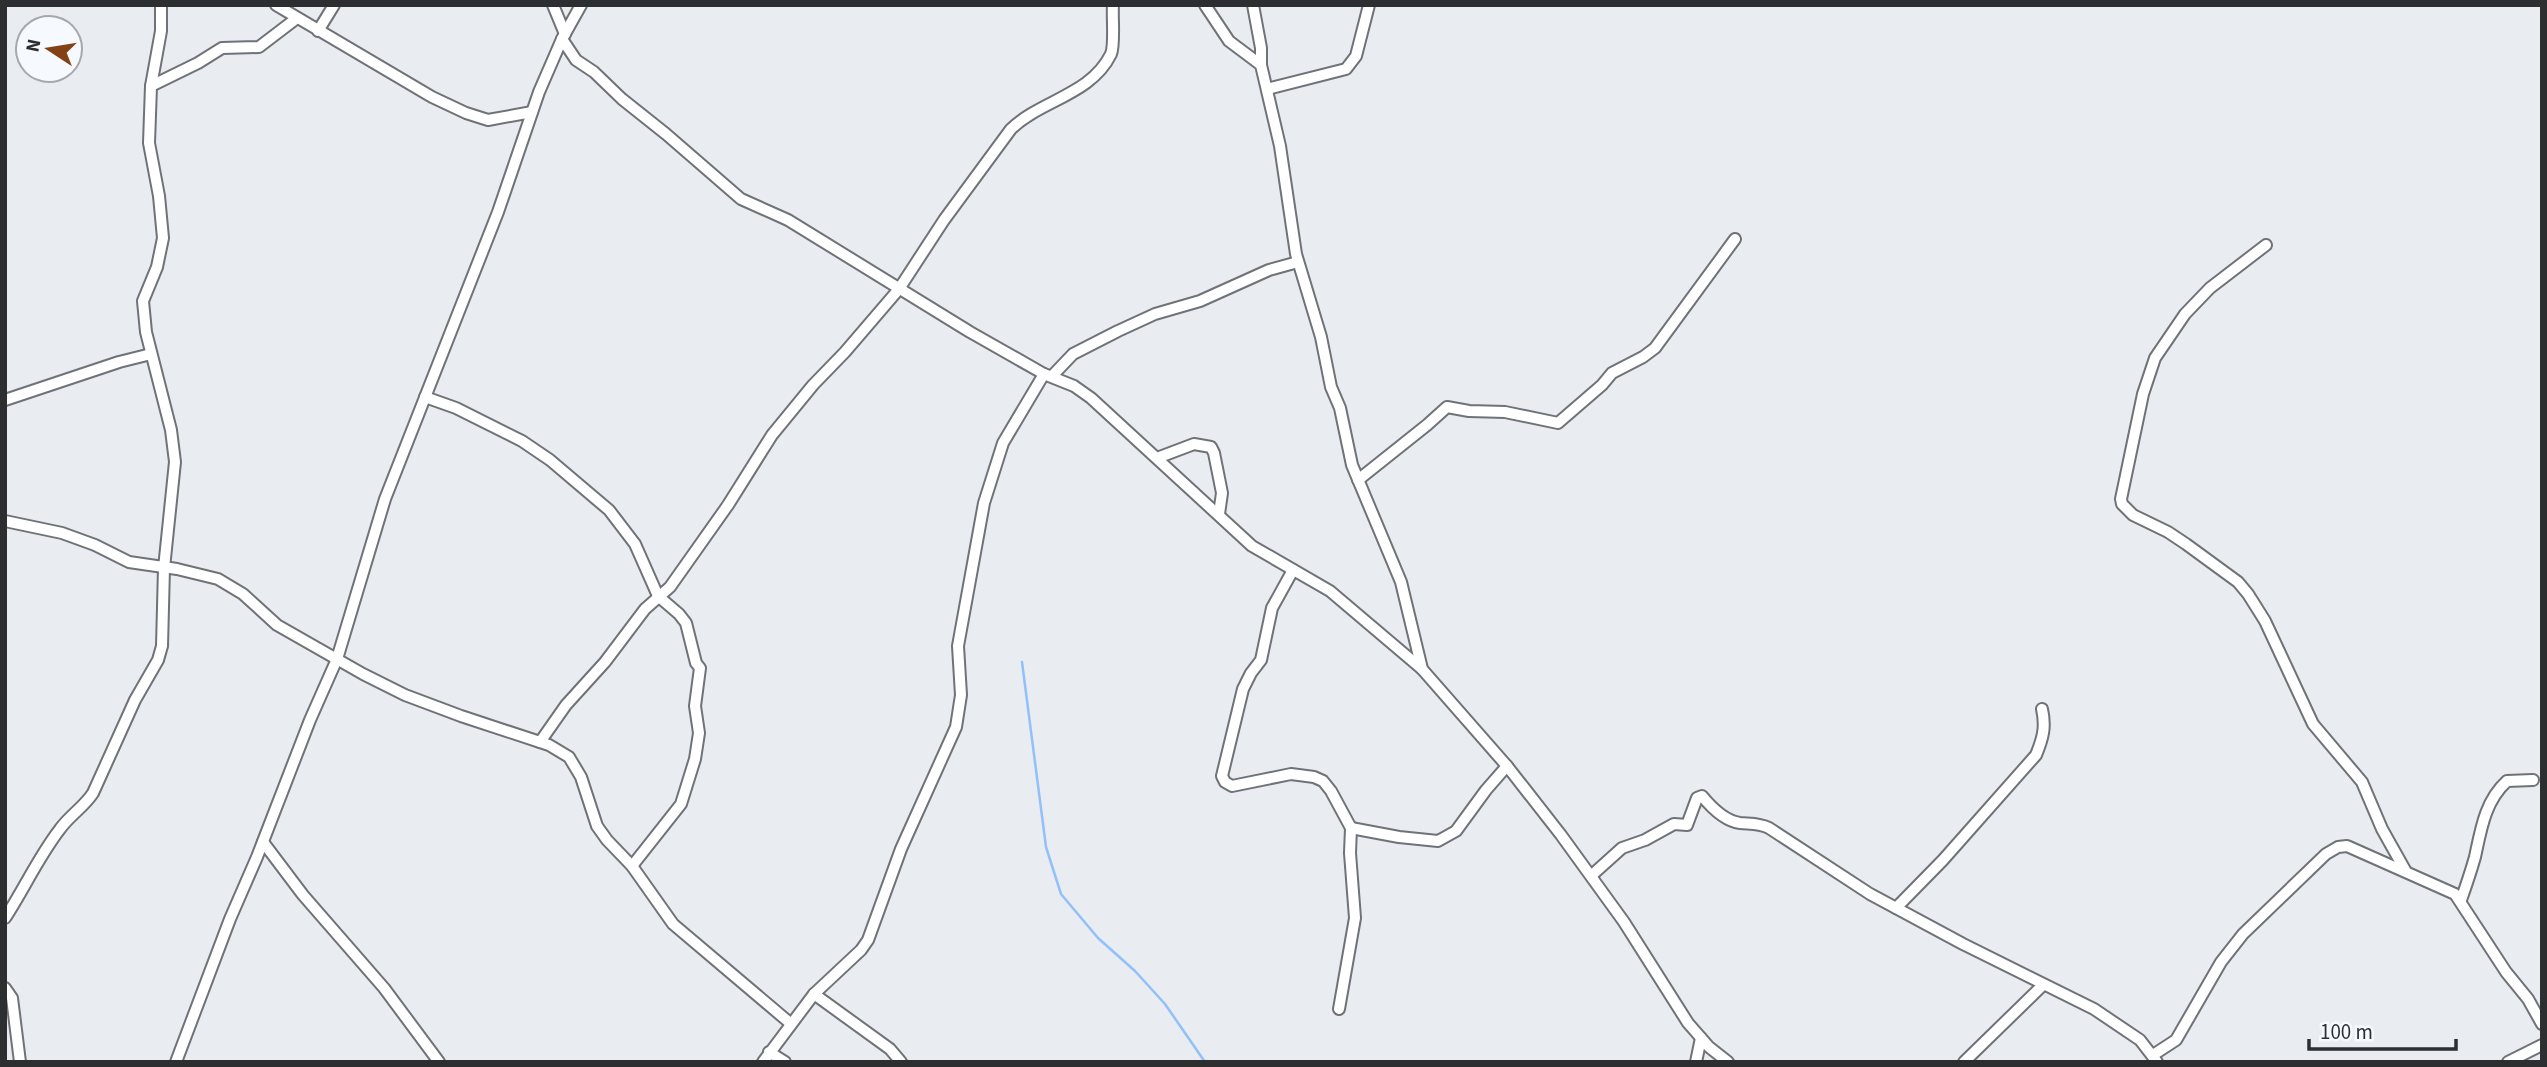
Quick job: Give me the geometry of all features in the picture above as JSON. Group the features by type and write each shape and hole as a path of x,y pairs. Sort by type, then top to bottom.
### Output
{"street":[{"path":"5,918 59,829 93,793 135,700 158,660 162,646 164,568 175,462 171,430 151,354 143,301 157,267 163,237 149,143 151,86 161,31 161,5"},
{"path":"276,5 432,97 466,113 488,120 532,113"},
{"path":"318,30 334,5"},
{"path":"553,5 576,60 594,72 622,99 741,199 788,220 899,289 1091,398 1252,546 1329,591 1422,669 1507,766 1592,875 1662,979 1688,1023 1700,1038 1728,1062"},
{"path":"540,742 566,705 684,569 772,435 899,289 964,190 1011,129 1021,120 1083,86 1111,55 1113,5"},
{"path":"1205,5 1229,41 1261,65"},
{"path":"1253,5 1261,48 1261,65 1280,146 1298,262 1321,337 1331,387 1340,408 1352,465 1401,582 1422,669"},
{"path":"1267,89 1346,69 1356,56 1369,5"},
{"path":"176,1062 230,919 337,659 385,499 498,212 550,65 580,6"},
{"path":"151,86 222,48 259,47 297,18"},
{"path":"550,65 576,60"},
{"path":"1358,480 1447,407 1505,412 1558,423 1612,373 1655,348 1735,239"},
{"path":"2266,245 2210,288 2185,314 2155,358 2143,394 2122,504 2133,515 2168,532 2229,574 2243,588 2265,621 2313,724 2362,782 2382,829 2405,870"},
{"path":"785,1062 766,1057 814,994 861,950 868,940 901,849 956,727 961,695 958,646 984,503 1003,443 1048,375 1073,354 1155,314 1200,302 1269,270 1298,262"},
{"path":"5,400 151,354"},
{"path":"425,397 498,427 550,460 609,510 635,544 658,596 679,614 688,628 696,663 700,668 695,706 699,733 695,759 681,804 632,866"},
{"path":"1157,458 1195,444 1211,447 1222,493 1219,514"},
{"path":"5,521 62,533 130,562 218,579 243,594 277,625 405,695 540,742 569,757 582,777 597,826 632,866 673,924 790,1023"},
{"path":"1293,570 1272,608 1261,660 1243,690 1222,776 1225,782 1232,786 1291,774 1314,777 1323,781 1331,791 1352,828 1350,853 1355,918 1339,1009"},
{"path":"1896,908 1944,860 2036,755 2045,723 2042,709"},
{"path":"1352,828 1438,841 1456,831 1507,766"},
{"path":"2461,900 2472,868 2484,815 2491,801 2507,780 2533,780"},
{"path":"1592,875 1622,848 1646,840 1674,824 1687,825 1700,795 1714,809 1731,820 1761,824 1769,828 1870,894 2094,1009 2140,1040 2155,1058 2176,1040 2221,962 2243,934 2326,854 2338,847 2347,846 2405,870 2461,900 2542,1024"},
{"path":"263,842 303,895 384,988 439,1062"},
{"path":"1964,1062 2043,985"},
{"path":"5,989 12,998 20,1062"},
{"path":"814,994 890,1049 901,1062"},
{"path":"1696,1062 1700,1038"},
{"path":"2508,1062 2542,1045"}],"waterway":[{"path":"1022,662 1046,847 1061,894 1098,938 1135,971 1165,1004 1205,1062"}]}
